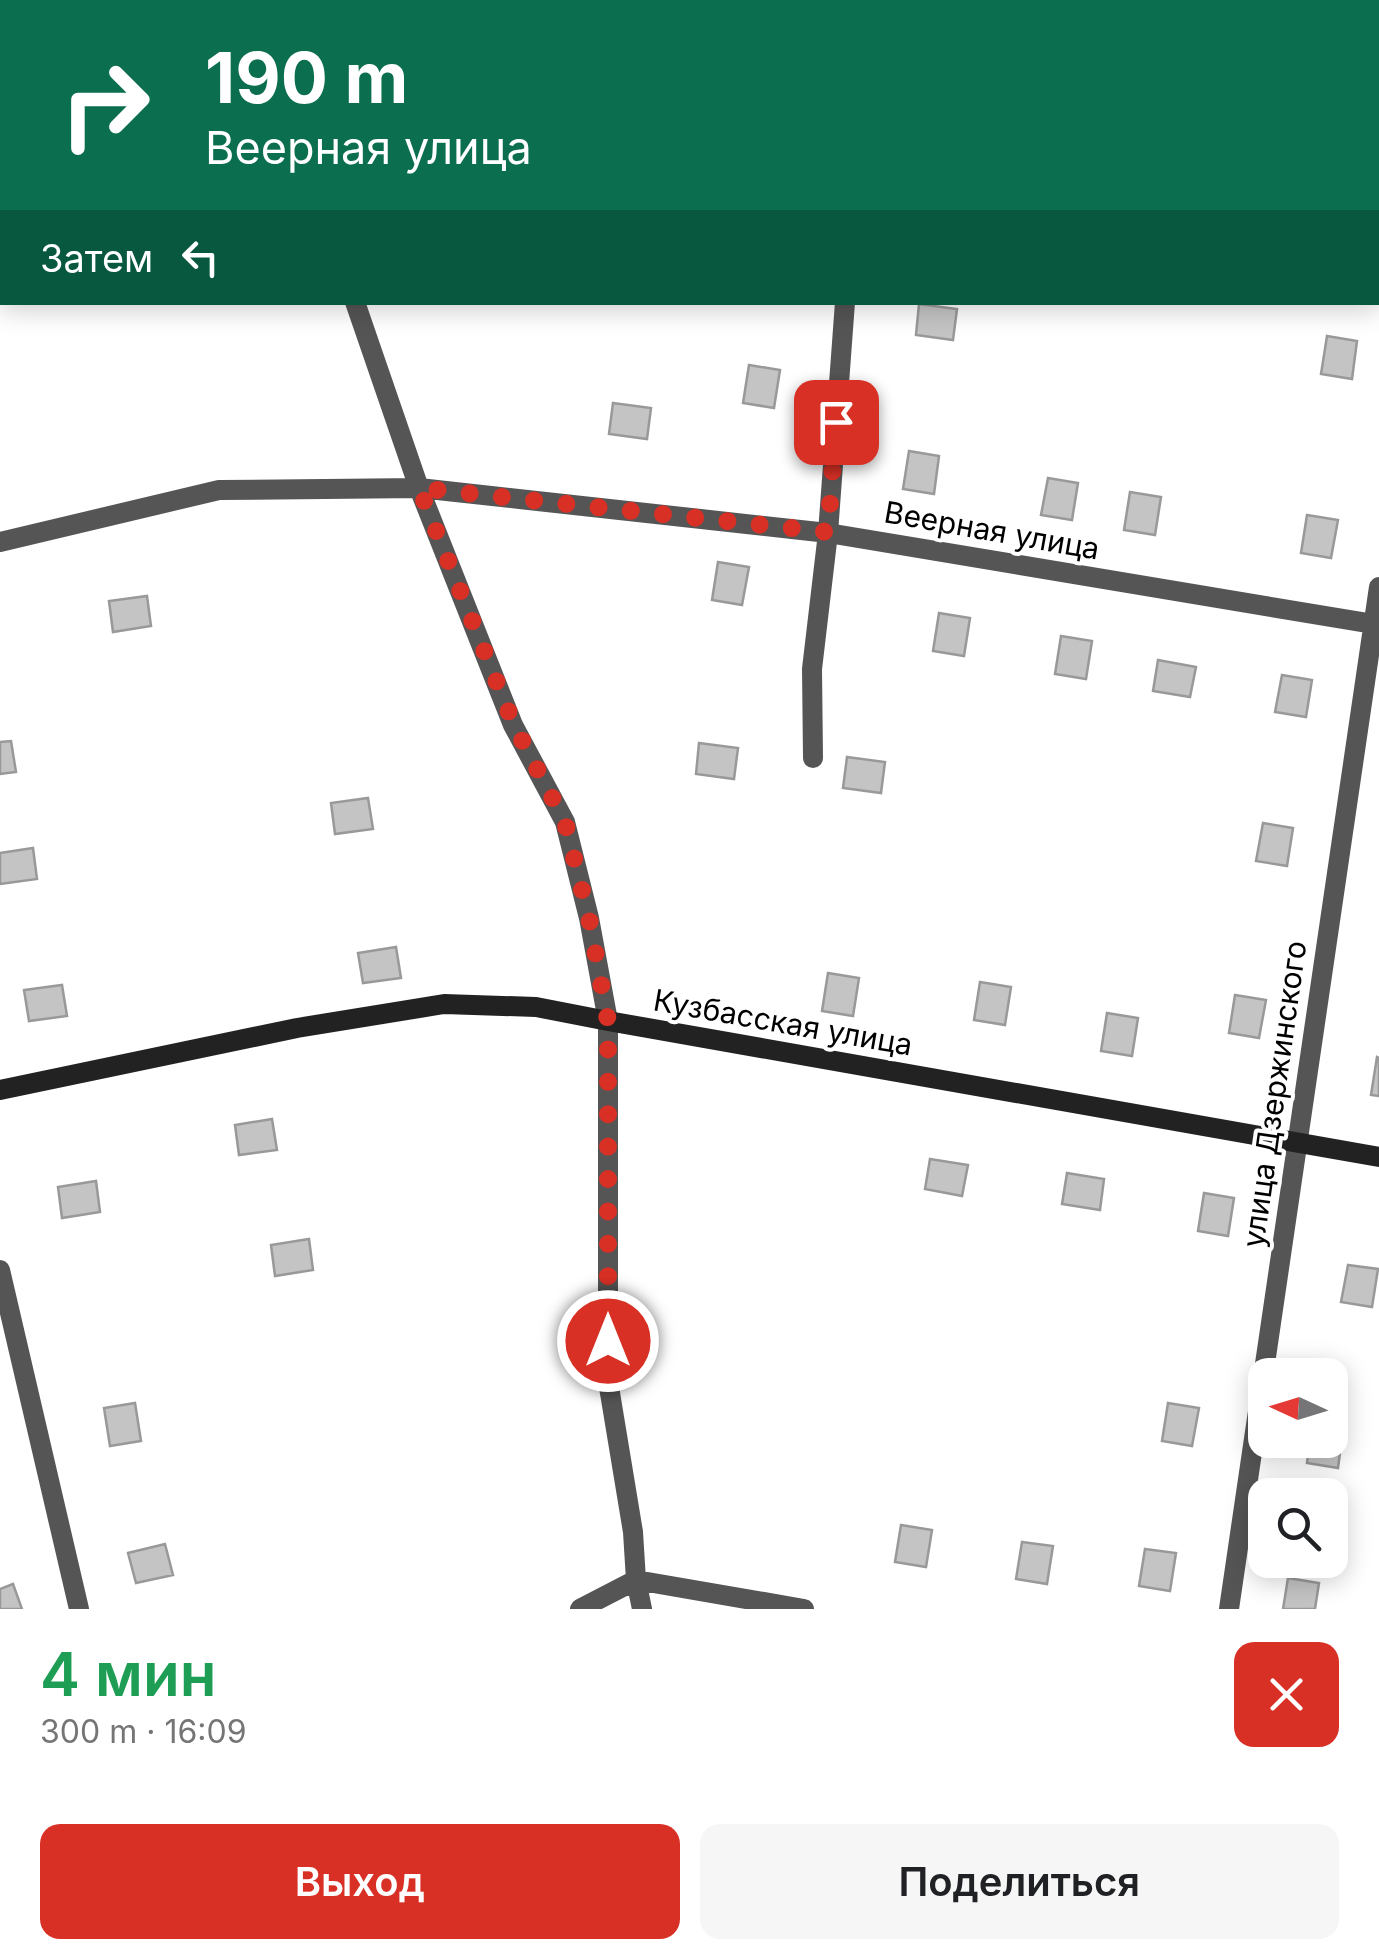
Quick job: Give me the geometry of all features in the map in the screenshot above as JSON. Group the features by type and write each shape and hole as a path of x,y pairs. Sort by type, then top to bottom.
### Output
{"street":[{"path":"357,305 419,488 514,725 565,822 589,918 608,1021 608,1381 642,1609"},
{"path":"813,758 812,670 828,532 845,305"},
{"name":"Веерная улица","path":"0,542 219,490 419,488 828,532 1376,625"},
{"name":"улица Дзержинского","path":"1228,1609 1379,587"},
{"name":"Кузбасская улица","path":"0,1090 297,1028 444,1004 536,1007 1379,1157"},
{"path":"0,1270 79,1609"},
{"path":"580,1609 636,1580 804,1609"}],"building":[{"path":"919,305 957,309 953,340 916,335"},
{"path":"1327,336 1357,341 1352,379 1321,374"},
{"path":"749,365 780,370 774,408 743,403"},
{"path":"613,403 651,408 647,439 609,434"},
{"path":"909,451 939,456 934,494 903,489"},
{"path":"1048,478 1078,483 1072,520 1041,515"},
{"path":"1130,492 1161,497 1155,535 1124,530"},
{"path":"1307,515 1338,520 1331,558 1301,553"},
{"path":"718,562 749,567 742,605 712,600"},
{"path":"147,596 151,626 113,632 109,601"},
{"path":"939,613 970,618 964,656 933,651"},
{"path":"1061,636 1092,641 1086,679 1055,674"},
{"path":"1158,660 1196,667 1190,697 1153,691"},
{"path":"1282,675 1312,680 1306,717 1275,712"},
{"path":"11,741 16,772 0,774 0,742"},
{"path":"699,743 738,748 734,779 696,774"},
{"path":"847,757 885,762 881,793 843,788"},
{"path":"368,798 373,829 335,834 331,803"},
{"path":"1263,823 1293,828 1287,866 1256,861"},
{"path":"33,848 37,879 0,884 0,853"},
{"path":"396,947 401,978 363,983 358,953"},
{"path":"828,973 859,978 853,1016 822,1011"},
{"path":"980,982 1011,987 1005,1025 974,1020"},
{"path":"62,985 67,1016 29,1021 24,990"},
{"path":"1235,995 1266,1000 1259,1038 1229,1033"},
{"path":"1107,1013 1138,1018 1132,1056 1101,1051"},
{"path":"1379,1058 1379,1096 1371,1095"},
{"path":"272,1119 277,1150 239,1155 235,1125"},
{"path":"930,1159 968,1165 962,1196 925,1189"},
{"path":"1067,1173 1104,1179 1100,1210 1062,1204"},
{"path":"96,1181 100,1212 62,1218 58,1187"},
{"path":"1204,1193 1234,1198 1228,1236 1198,1231"},
{"path":"309,1239 313,1270 275,1276 271,1245"},
{"path":"1348,1265 1378,1269 1372,1307 1341,1302"},
{"path":"135,1403 141,1441 110,1446 104,1408"},
{"path":"1168,1403 1199,1408 1192,1446 1162,1441"},
{"path":"1308,1458 1339,1458 1338,1468 1307,1463"},
{"path":"901,1525 932,1530 926,1567 895,1562"},
{"path":"1022,1542 1053,1546 1047,1584 1016,1579"},
{"path":"165,1544 173,1575 136,1583 128,1553"},
{"path":"1145,1549 1176,1553 1170,1591 1139,1586"},
{"path":"1288,1578 1319,1583 1315,1609 1283,1609"},
{"path":"13,1584 22,1609 0,1609 0,1589"}],"route":[{"path":"608,1341 608,1021 589,918 565,822 514,725 419,488 828,532 836,422"}]}
